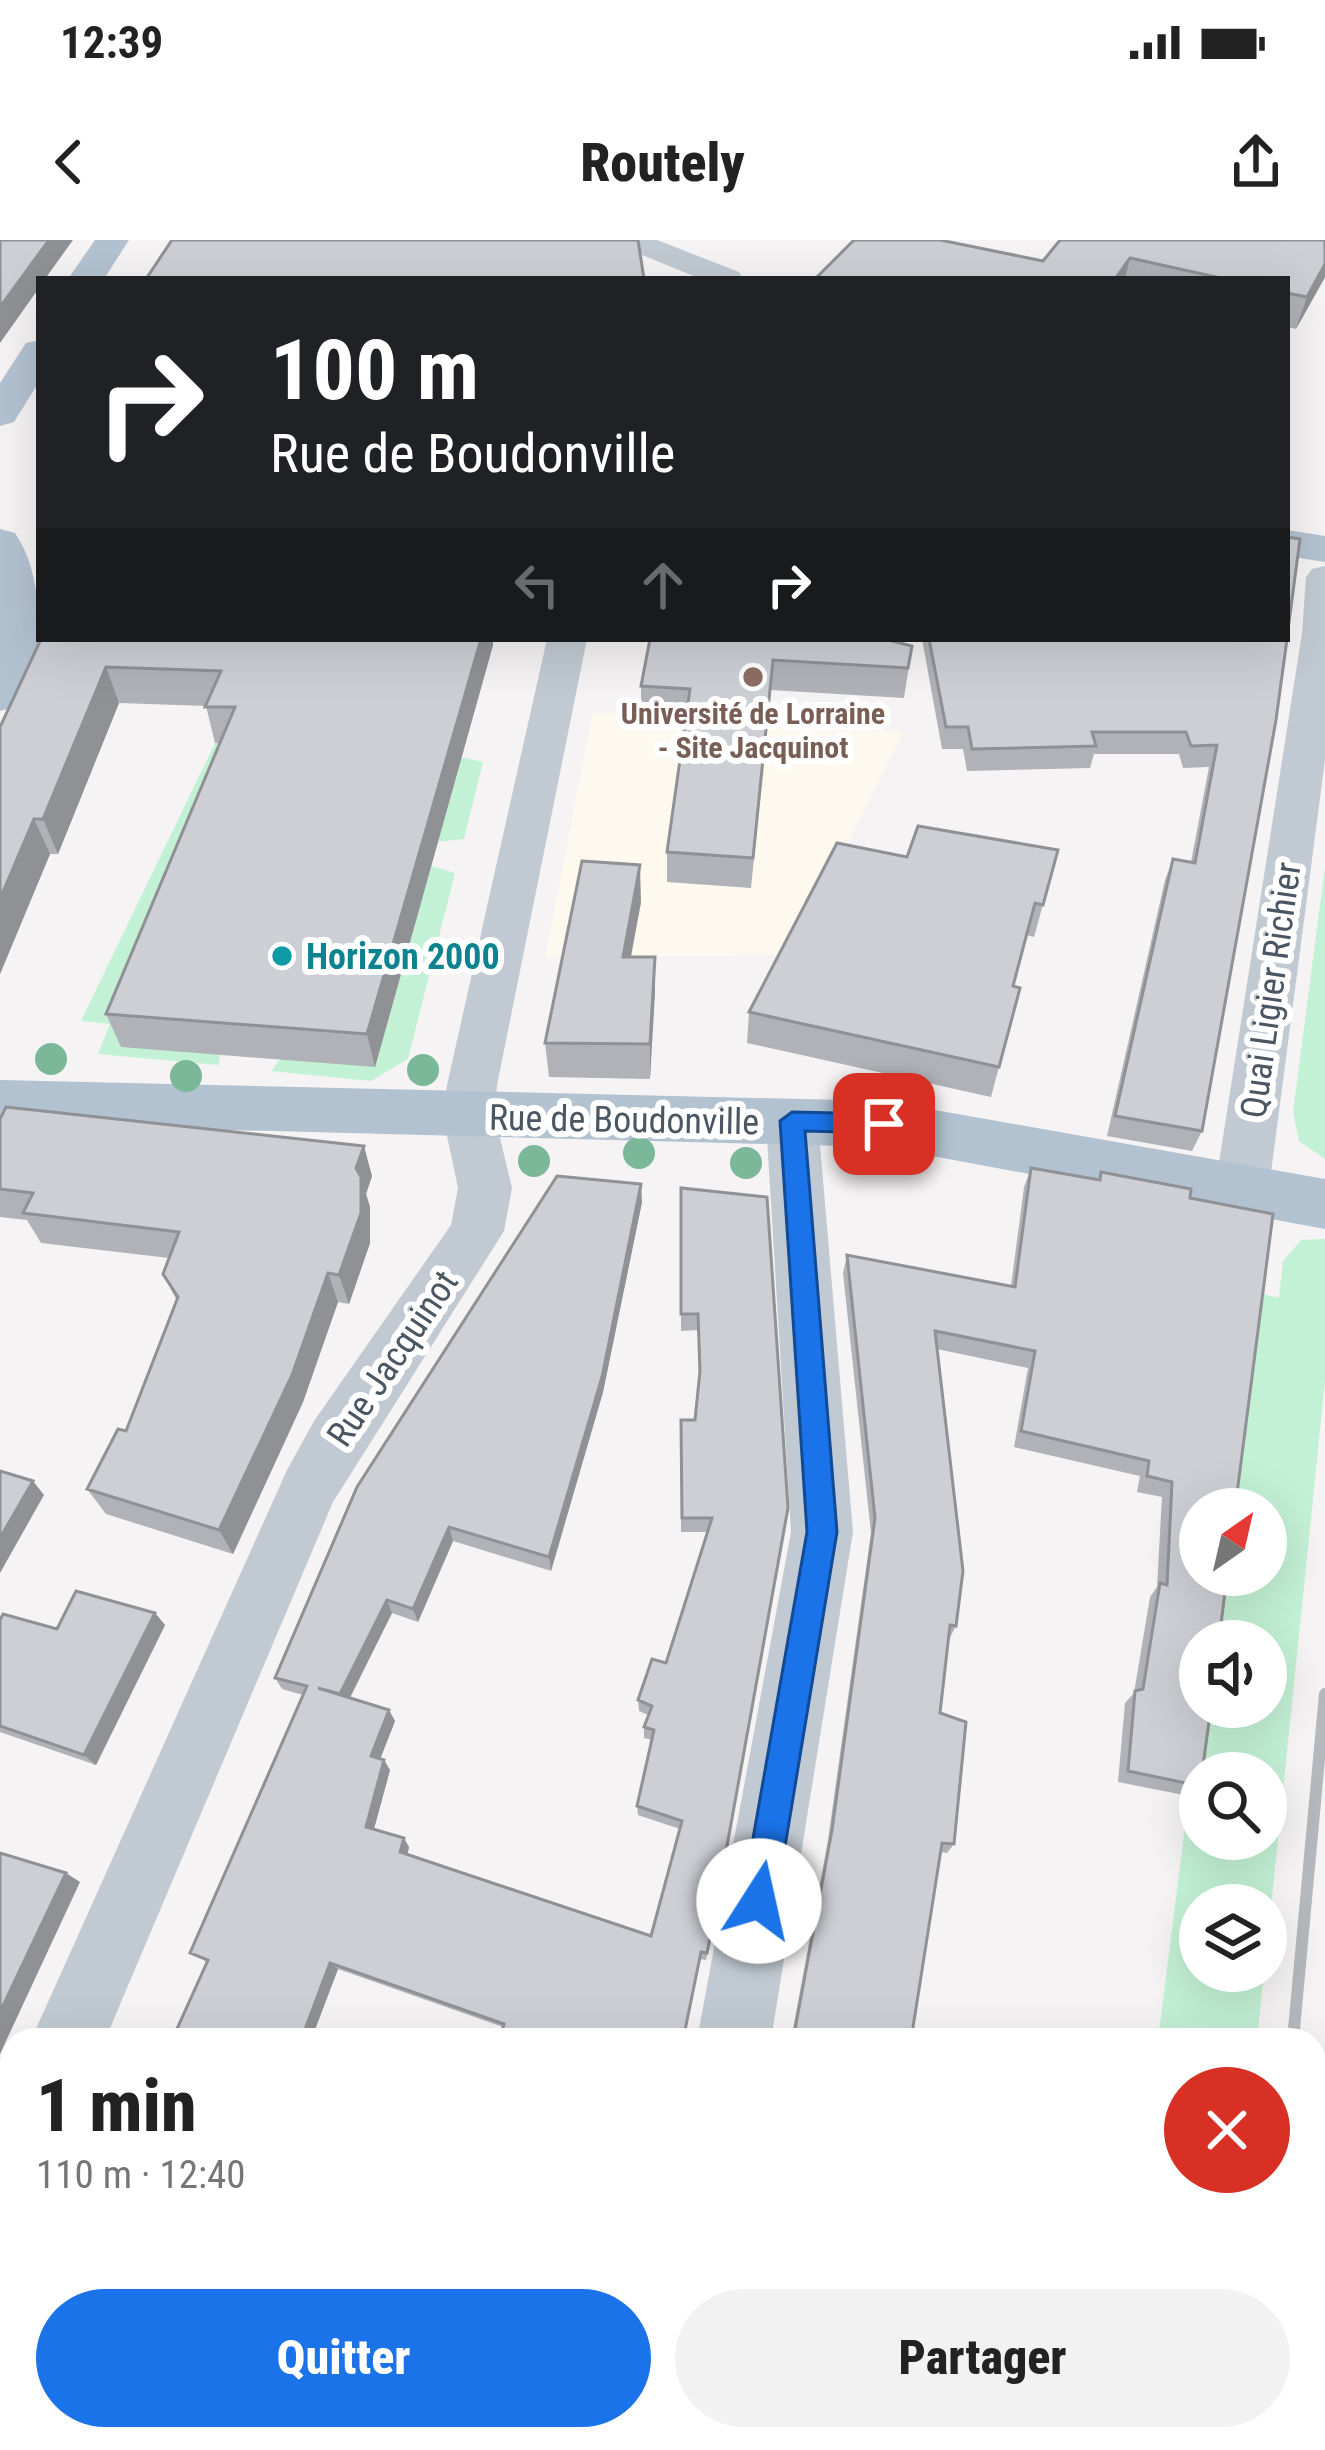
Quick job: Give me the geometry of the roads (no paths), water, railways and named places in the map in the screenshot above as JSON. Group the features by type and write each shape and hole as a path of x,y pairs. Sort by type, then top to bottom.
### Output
{"main road":[{"path":"88,276 112,240"},
{"path":"1,427 36,357"},
{"path":"1,427 36,417"},
{"path":"0,542 25,642 16,679 0,696"},
{"path":"1290,543 1325,549"},
{"name":"Rue de Boudonville","path":"0,1102 922,1127 1325,1204"}],"street":[{"path":"631,240 718,275 731,240"},
{"name":"Quai Ligier Richier","path":"1242,1188 1322,633 1325,578"},
{"name":"Rue Jacquinot","path":"73,2028 308,1489 335,1440 477,1231 484,1188 469,1117 566,642"},
{"path":"736,2028 822,1532 792,1121"}],"railway":[{"path":"1294,2028 1325,1694"}],"place":[{"name":"Université de Lorraine - Site Jacquinot","path":"753,677"},
{"name":"Horizon 2000","path":"282,956"}]}
